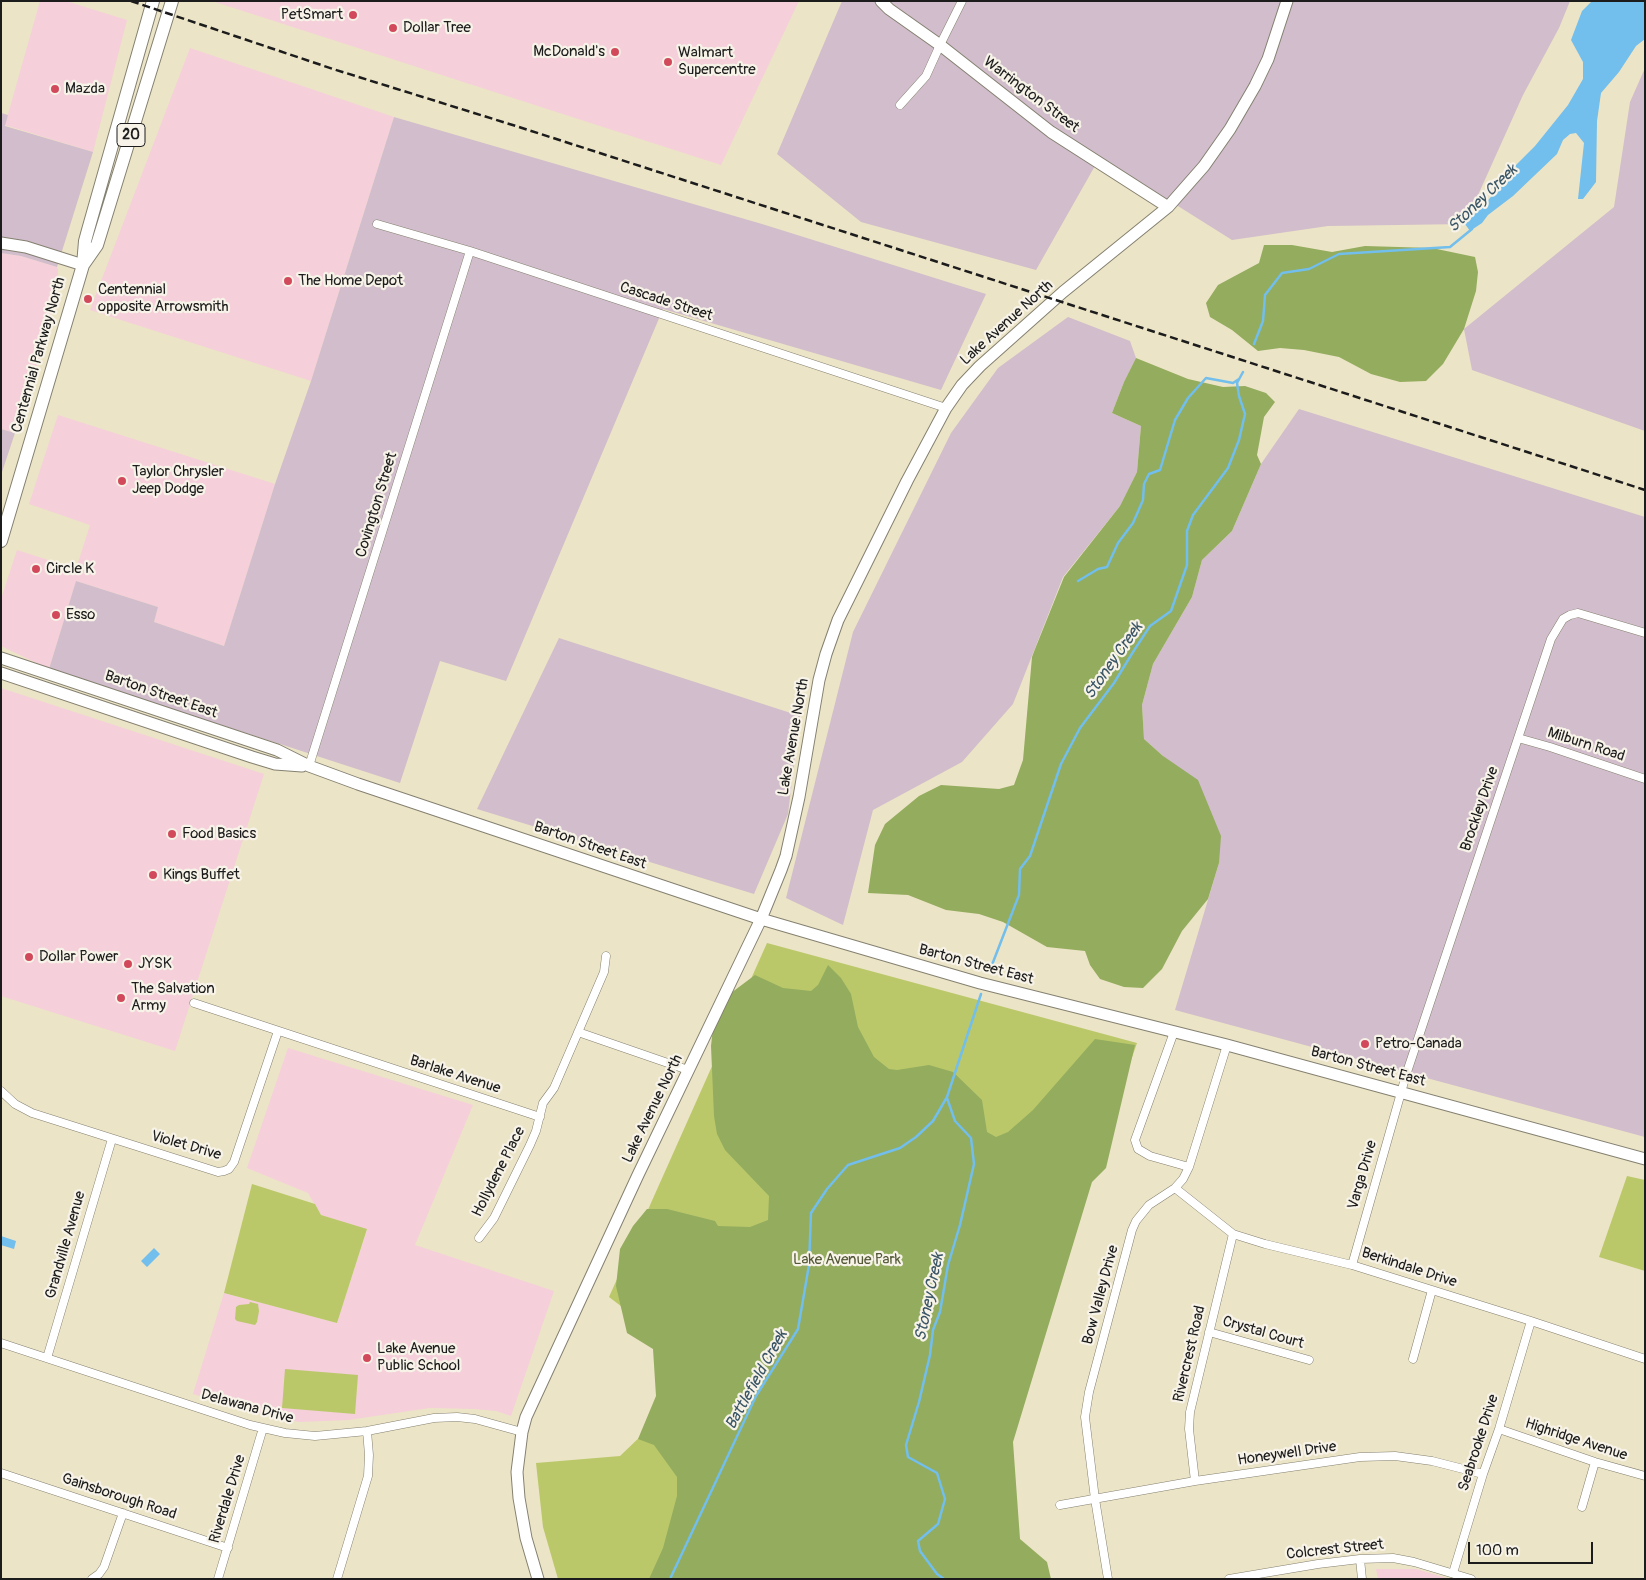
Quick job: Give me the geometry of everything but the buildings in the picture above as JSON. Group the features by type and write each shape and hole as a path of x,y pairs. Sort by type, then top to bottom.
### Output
{"main road":[{"name":"Centennial Parkway North","path":"1,541 83,265 85,241 153,1"},
{"name":"Centennial Parkway North","path":"83,265 97,245 172,1"}],"street":[{"name":"Warrington Street","path":"881,1 1051,132 1168,207"},
{"path":"900,106 926,76 962,1"},
{"name":"Lake Avenue North","path":"538,1579 526,1538 519,1498 518,1472 522,1432 533,1401 761,919 786,856 799,797 819,680 838,620 907,481 946,408 962,385 980,366 1090,269 1168,207 1204,166 1230,129 1255,86 1268,59 1287,1"},
{"name":"Cascade Street","path":"377,224 470,251 946,408"},
{"path":"1,243 26,247 83,265"},
{"name":"Covington Street","path":"309,766 470,251"},
{"name":"Brockley Drive","path":"1401,1092 1551,639 1562,619 1570,614 1578,613 1645,633"},
{"name":"Barton Street East","path":"1,658 277,750 309,766 761,919 980,983 1227,1045 1645,1159"},
{"name":"Barton Street East","path":"1,673 275,764 309,766"},
{"path":"80,699 84,685"},
{"name":"Milburn Road","path":"1518,738 1645,779"},
{"path":"540,1117 544,1103 554,1088 604,972 606,956"},
{"name":"Barlake Avenue","path":"194,1003 540,1117"},
{"name":"Violet Drive","path":"1,1091 15,1104 32,1113 218,1172 229,1169 234,1162 278,1031"},
{"path":"578,1032 688,1070"},
{"path":"1174,1032 1136,1140 1138,1149 1150,1156 1189,1167"},
{"name":"Bow Valley Drive","path":"1108,1579 1095,1499 1085,1417 1089,1392 1132,1230 1136,1220 1149,1205 1175,1188 1183,1179 1189,1167 1227,1045"},
{"name":"Varga Drive","path":"1352,1265 1401,1092"},
{"name":"Hollydene Place","path":"479,1238 494,1218 530,1145 540,1117"},
{"name":"Grandville Avenue","path":"47,1358 112,1139"},
{"name":"Berkindale Drive","path":"1175,1188 1233,1234 1265,1244 1352,1265 1531,1320 1645,1359"},
{"name":"Rivercrest Road","path":"1195,1482 1189,1429 1190,1412 1233,1234"},
{"path":"1413,1359 1432,1290"},
{"name":"Seabrooke Drive","path":"1453,1573 1483,1474 1499,1429 1531,1320"},
{"name":"Crystal Court","path":"1209,1332 1309,1360"},
{"name":"Delawana Drive","path":"1,1343 182,1403 285,1433 315,1436 367,1430 434,1418 457,1417 474,1419 522,1432"},
{"name":"Riverdale Drive","path":"218,1579 264,1428"},
{"name":"Highridge Avenue","path":"1499,1429 1595,1462 1645,1476"},
{"path":"337,1579 368,1476 367,1430"},
{"name":"Honeywell Drive","path":"1060,1505 1360,1457 1395,1456 1432,1460 1483,1474"},
{"path":"1582,1507 1595,1462"},
{"name":"Gainsborough Road","path":"1,1472 228,1548"},
{"path":"92,1579 104,1567 123,1513"},
{"name":"Colcrest Street","path":"1229,1579 1360,1559 1393,1558 1414,1562 1471,1579"},
{"path":"1360,1559 1362,1579"}],"shaded area":[{"path":"40,1 66,1 127,20 93,152 5,125"},
{"path":"212,1 799,1 721,165"},
{"path":"842,1 1570,1 1559,28 1523,95 1465,224 1328,226 1232,240 1100,157 1036,270 861,222 777,154"},
{"path":"190,48 394,117 311,381 90,310"},
{"path":"1645,68 1645,431 1472,370 1464,329 1614,207 1630,102"},
{"path":"1,113 8,115 5,126 93,152 57,267 21,256 1,253"},
{"path":"394,117 762,224 986,294 941,390 663,309 506,681 440,661 400,783 49,669 76,581 158,607 154,622 224,646 275,484 311,381"},
{"path":"1,253 21,256 57,267 58,270 58,288 42,349 15,433 1,429"},
{"path":"1068,317 1130,341 1136,358 1112,413 1141,426 1137,472 1120,506 1063,577 1013,704 962,762 873,810 843,925 786,898 853,632 951,433 998,368"},
{"path":"1299,409 1645,517 1645,1137 1175,1010 1219,863 1163,756 1144,739 1142,705 1153,664 1192,597 1202,560 1232,531 1261,464"},
{"path":"58,415 275,484 224,646 154,622 158,607 76,581 49,669 1,646 1,599 17,550 76,569 90,525 29,504"},
{"path":"1,429 15,433 1,475"},
{"path":"559,638 800,716 788,814 754,894 477,809"},
{"path":"1,688 264,774 175,1051 1,996"},
{"name":"Lake Avenue Public School","path":"288,1048 473,1105 415,1245 554,1291 511,1416 496,1411 430,1408 348,1420 299,1422 268,1416 193,1394 224,1293 337,1323 367,1230 321,1215 308,1193 247,1168"},
{"path":"1376,1569 1416,1569 1450,1579 1378,1579"}],"green space":[{"path":"1264,245 1292,245 1332,252 1365,246 1432,248 1475,257 1478,272 1476,291 1464,329 1443,364 1426,381 1400,382 1371,374 1339,357 1304,350 1280,348 1258,351 1232,330 1210,317 1206,303 1218,285 1259,263"},
{"path":"1136,358 1188,379 1223,387 1245,386 1266,393 1275,402 1264,417 1257,455 1261,464 1232,531 1202,560 1192,597 1153,664 1142,705 1144,739 1163,756 1198,780 1221,836 1219,863 1208,899 1182,931 1162,969 1143,988 1124,987 1100,979 1090,965 1085,951 1047,947 1003,922 979,914 946,910 908,895 868,893 875,845 885,824 919,796 941,785 999,789 1014,785 1023,760 1032,657 1035,649 1064,577 1120,506 1137,472 1141,426 1112,413"},
{"name":"Lake Avenue Park","path":"767,943 1137,1043 1008,1413 852,1579 558,1579 543,1527 536,1463 620,1456 667,1411 655,1332 609,1297"},
{"name":"Lake Avenue Park","path":"828,965 841,978 851,994 858,1027 874,1057 889,1069 897,1070 929,1065 953,1072 982,1100 987,1132 996,1137 1008,1132 1033,1110 1095,1039 1135,1045 1106,1168 1092,1182 1013,1442 1020,1539 1047,1562 1051,1579 649,1579 663,1548 677,1496 677,1477 654,1445 638,1439 656,1396 653,1349 627,1333 616,1286 620,1249 633,1226 647,1209 667,1209 715,1221 718,1226 750,1227 768,1220 769,1196 725,1150 717,1134 714,1116 711,1046 714,1019 727,996 755,975 783,988 811,991 818,985"},
{"path":"1627,1176 1645,1180 1645,1271 1599,1257"},
{"path":"252,1184 315,1204 321,1215 367,1229 337,1323 224,1293"},
{"path":"250,1302 258,1304 259,1311 255,1325 235,1319 236,1307 249,1304"},
{"path":"285,1369 358,1375 355,1414 282,1408"}],"water":[{"path":"1592,1 1645,1 1645,39 1636,46 1619,72 1601,93 1597,121 1596,182 1583,199 1578,199 1584,143 1576,133 1570,134 1563,140 1557,154 1513,196 1470,231 1465,224 1490,198 1509,172 1535,146 1568,105 1583,79 1583,62 1571,40 1582,11"},
{"path":"1,1236 16,1241 14,1249 1,1245"},
{"path":"154,1248 160,1254 147,1267 141,1261"}],"waterway":[{"name":"Stoney Creek","path":"1254,344 1263,321 1265,295 1282,273 1309,269 1339,254 1450,247 1472,229"},
{"name":"Stoney Creek","path":"990,970 1019,895 1020,869 1030,856 1061,764 1080,728 1114,683 1150,626 1171,611 1187,565 1187,531 1193,515 1228,468 1239,440 1245,414 1237,383 1243,372"},
{"path":"1078,581 1098,569 1107,567 1118,543 1133,523 1143,500 1144,484 1149,474 1160,470 1175,420 1188,398 1206,378 1233,383 1239,379"},
{"name":"Battlefield Creek","path":"670,1579 756,1396 798,1329 809,1265 811,1213 827,1189 848,1165 900,1148 916,1137 933,1121 947,1097 981,994"},
{"name":"Stoney Creek","path":"944,1579 937,1574 920,1551 918,1541 938,1524 945,1499 937,1473 908,1457 906,1445 919,1402 930,1355 933,1330 940,1312 948,1265 960,1225 974,1164 971,1138 955,1121 947,1098"}],"railway":[{"path":"131,1 333,69 519,127 1645,490"}],"place":[{"name":"PetSmart","path":"353,15"},
{"name":"Dollar Tree","path":"393,28"},
{"name":"McDonald's","path":"615,52"},
{"name":"Walmart Supercentre","path":"668,62"},
{"name":"Mazda","path":"55,89"},
{"name":"The Home Depot","path":"288,281"},
{"name":"Centennial opposite Arrowsmith","path":"88,299"},
{"name":"Taylor Chrysler Jeep Dodge","path":"122,481"},
{"name":"Circle K","path":"36,569"},
{"name":"Esso","path":"56,615"},
{"name":"Food Basics","path":"172,834"},
{"name":"Kings Buffet","path":"153,875"},
{"name":"Dollar Power","path":"29,957"},
{"name":"JYSK","path":"128,964"},
{"name":"The Salvation Army","path":"121,998"},
{"name":"Petro-Canada","path":"1365,1044"},
{"name":"Lake Avenue Public School","path":"367,1358"}]}
